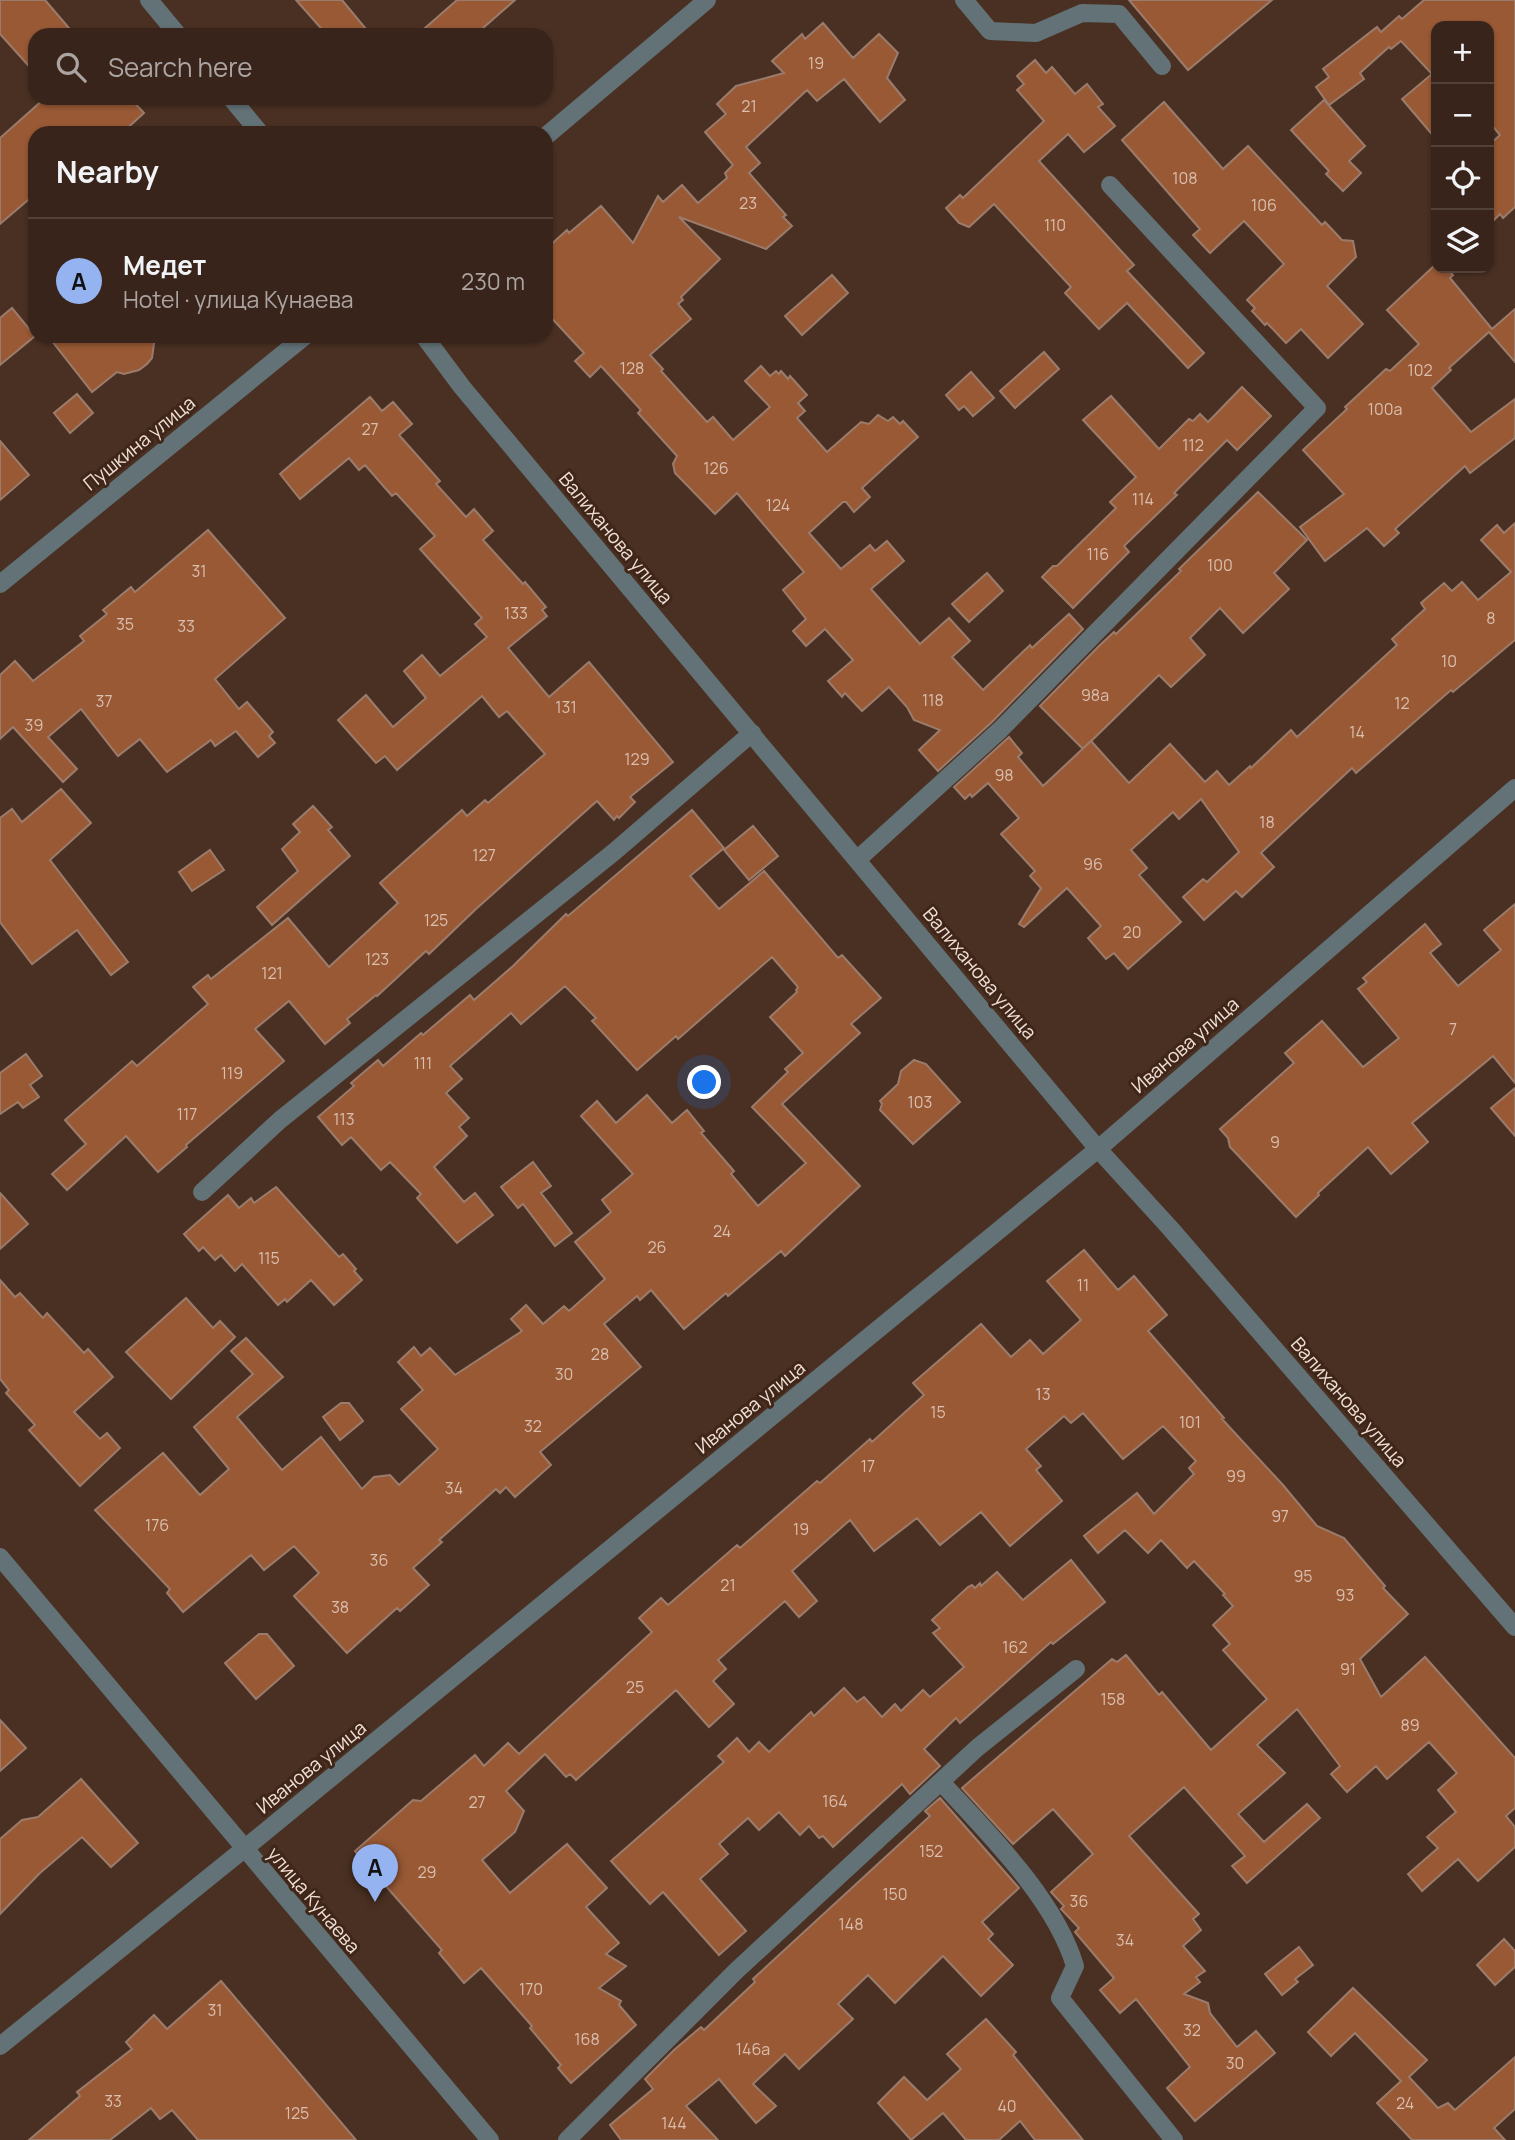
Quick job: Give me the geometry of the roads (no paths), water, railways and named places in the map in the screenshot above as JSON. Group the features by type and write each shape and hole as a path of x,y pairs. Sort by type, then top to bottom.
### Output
{"street":[{"path":"149,0 172,28"},
{"path":"553,130 707,0"},
{"path":"964,0 990,31 1035,33 1082,13 1119,14 1162,66"},
{"path":"237,105 254,126"},
{"path":"858,859 1000,730 1317,408 1110,185"},
{"name":"Пушкина улица","path":"0,584 296,343"},
{"name":"Валиханова улица","path":"429,343 462,387 1098,1149 1188,1248 1515,1627"},
{"path":"202,1192 280,1120 604,861 752,733"},
{"name":"Иванова улица","path":"0,2046 1098,1149 1515,788"},
{"name":"улица Кунаева","path":"0,1557 490,2140"},
{"path":"567,2140 736,1971 977,1748 1076,1669"},
{"path":"941,1782 1048,1909 1068,1943 1075,1966 1060,1998 1174,2140"}],"place":[{"name":"Медет","path":"375,1902"}]}
